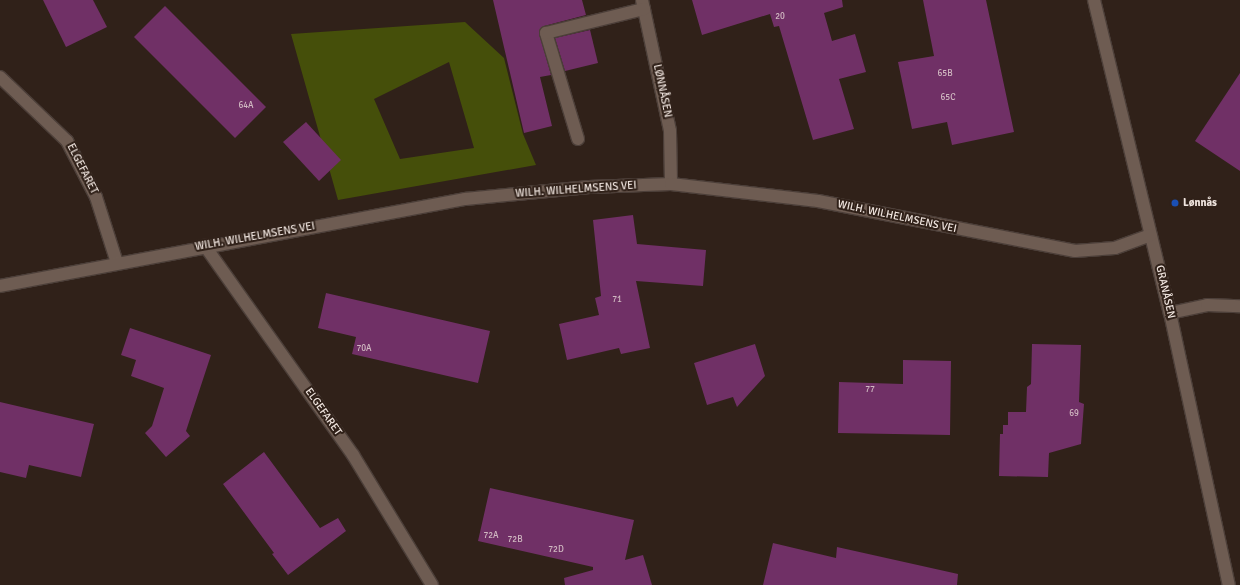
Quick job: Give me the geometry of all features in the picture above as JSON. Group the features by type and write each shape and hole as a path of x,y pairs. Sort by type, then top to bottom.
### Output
{"street":[{"name":"GRANÅSEN","path":"1094,0 1170,313 1229,585"},
{"path":"578,139 546,33 643,5"},
{"name":"LØNNÅSEN","path":"643,5 670,131 671,184"},
{"name":"ELGEFARET","path":"0,77 67,141 96,197 117,263"},
{"name":"WILH. WILHELMSENS VEI","path":"0,286 205,246 465,199 589,187 671,184 818,201 1075,251 1115,248 1151,235"},
{"name":"ELGEFARET","path":"205,246 353,455 432,585"},
{"path":"1170,313 1207,305 1240,306"}],"green space":[{"path":"465,22 504,58 523,134 536,165 338,200 291,34","holes":["449,62 474,148 400,159 374,99"]}],"building":[{"path":"43,0 93,0 107,27 66,47"},
{"path":"493,0 582,0 586,15 544,26 539,32 551,75 540,77 552,126 524,133"},
{"path":"692,0 842,0 843,7 824,13 832,41 855,34 866,72 839,79 854,129 813,140 779,26 774,27 770,14 702,35"},
{"path":"923,0 986,0 1014,132 952,145 947,122 912,129 898,62 934,56"},
{"path":"165,6 266,107 235,138 134,37"},
{"path":"590,30 598,63 565,71 555,38"},
{"path":"1240,73 1240,171 1195,141"},
{"path":"306,122 341,160 319,181 283,142"},
{"path":"633,215 637,244 706,250 703,286 636,281 650,348 621,354 619,348 567,360 559,324 599,315 595,298 601,296 593,220"},
{"path":"326,293 490,331 478,383 352,354 356,337 318,328"},
{"path":"130,328 211,355 186,431 190,436 166,457 145,433 152,426 164,388 131,376 136,360 121,355"},
{"path":"755,344 765,376 737,407 733,397 707,405 694,363"},
{"path":"1032,344 1081,345 1079,402 1084,404 1081,444 1049,453 1048,477 999,476 1000,434 1003,434 1003,425 1008,425 1008,412 1026,412 1027,387 1031,384"},
{"path":"903,360 951,361 950,435 838,433 839,382 903,384"},
{"path":"0,402 94,424 81,477 29,465 26,478 0,472"},
{"path":"264,452 320,528 338,518 346,531 288,575 272,554 274,553 223,484"},
{"path":"490,488 634,520 625,560 643,555 652,585 565,585 564,578 593,570 593,567 478,541"},
{"path":"773,543 836,558 837,547 958,574 957,585 763,585"}],"place":[{"name":"Lønnås","path":"1175,203"}]}
